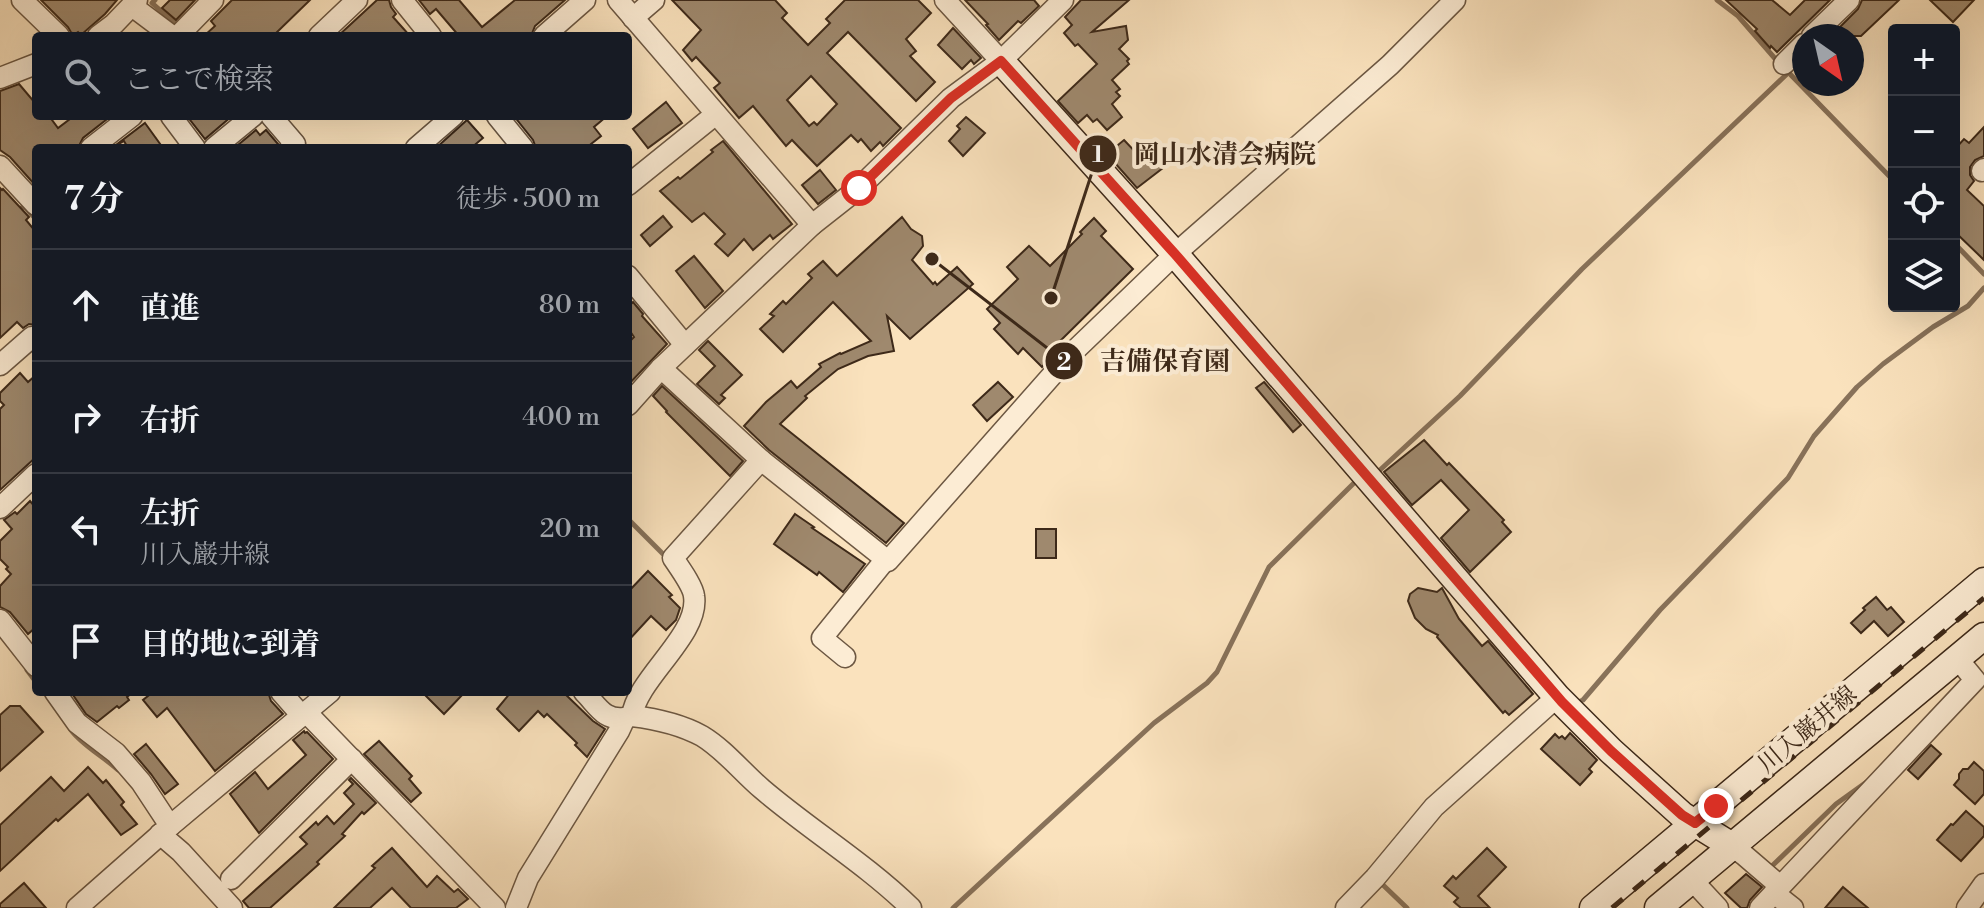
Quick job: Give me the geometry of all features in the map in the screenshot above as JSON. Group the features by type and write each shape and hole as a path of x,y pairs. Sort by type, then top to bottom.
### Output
{"street":[{"path":"22,0 55,32"},
{"path":"180,32 213,0"},
{"path":"323,32 357,0"},
{"path":"402,0 428,32"},
{"path":"549,32 585,0"},
{"path":"618,0 812,225"},
{"path":"633,18 654,0"},
{"path":"945,0 1175,254 1564,704 1682,815 1744,855 1771,896 1793,908"},
{"path":"661,368 761,460 888,561 1069,356 1175,254 1390,65 1455,0"},
{"path":"1824,24 1849,0"},
{"path":"103,32 134,3 178,32"},
{"path":"632,401 661,368 812,225 859,188 951,98 1001,61 1053,3"},
{"path":"1784,64 1792,56"},
{"path":"0,78 32,66"},
{"path":"632,182 716,114"},
{"path":"96,144 127,120"},
{"path":"174,120 192,144"},
{"path":"219,144 248,120"},
{"path":"274,120 295,144"},
{"path":"421,144 448,120"},
{"path":"500,120 520,144"},
{"path":"1,168 32,199"},
{"path":"632,281 685,345"},
{"path":"0,365 32,337"},
{"path":"516,908 528,878 627,714 684,631 693,610 695,594 673,558 761,460"},
{"path":"0,508 32,478"},
{"path":"845,657 822,638 886,559"},
{"name":"川入巌井線","path":"1593,908 1984,581"},
{"path":"2,626 32,661"},
{"name":"川入巌井線","path":"1658,908 1984,636"},
{"path":"1771,896 1977,690 1975,680 1957,658"},
{"path":"58,696 77,723 116,753 141,782 165,830 232,908"},
{"path":"285,696 352,759 494,907"},
{"path":"77,908 325,696"},
{"path":"588,696 608,717 627,714 654,719 677,725 702,737 911,908"},
{"path":"1346,908 1434,807 1564,704"},
{"path":"231,879 352,759"},
{"path":"1692,880 1718,908"},
{"path":"1967,908 1984,884"}],"building":[{"path":"41,0 117,0 84,32 71,32"},
{"path":"170,0 195,0 176,20 162,8"},
{"path":"232,0 310,0 277,32 208,32 215,26 211,21"},
{"path":"377,0 389,0 396,14 393,17 406,32 342,32"},
{"path":"419,0 459,0 482,27 515,0 565,0 535,26 533,32 456,32 436,9 430,14"},
{"path":"672,0 775,0 787,13 782,18 808,45 830,23 826,19 845,0 918,0 931,13 906,39 916,51 910,56 935,82 916,101 848,32 827,53 901,128 883,146 880,142 871,151 861,139 858,142 851,135 817,166 792,140 786,146 753,106 739,118 714,88 720,83 696,57 692,61 683,50 701,30","holes":["811,76 837,104 817,125 814,122 809,126 787,100"]},
{"path":"965,0 1034,0 1039,6 999,40"},
{"path":"1081,0 1129,0 1092,32 1126,26 1128,40 1119,49 1129,59 1129,64 1112,80 1120,89 1116,92 1120,96 1112,104 1122,117 1107,130 1097,119 1093,122 1087,115 1078,123 1058,101 1097,64 1064,33 1072,25 1065,17"},
{"path":"1726,0 1772,0 1790,15 1805,0 1830,0 1806,24 1792,24 1792,37 1777,52 1755,31 1757,29"},
{"path":"1862,0 1899,0 1864,33 1864,24 1843,24 1858,9"},
{"path":"1930,0 1974,0 1953,22"},
{"path":"953,28 981,58 974,64 971,60 962,69 938,45"},
{"path":"19,84 32,99 32,120 52,120 58,128 69,120 106,120 80,144 32,144 32,182 0,150 0,91"},
{"path":"666,102 682,123 648,148 633,129"},
{"path":"966,117 985,133 963,156 949,141"},
{"path":"190,120 227,120 205,139"},
{"path":"467,120 483,138 476,144 440,144"},
{"path":"517,120 602,120 594,127 601,136 591,144 534,144"},
{"path":"145,123 160,144 126,144 124,141 117,144"},
{"path":"1984,127 1984,156 1975,160 1970,167 1974,181 1967,190 1984,206 1984,260 1960,237 1960,143 1964,139 1969,143"},
{"path":"256,130 260,135 266,130 278,144 239,144"},
{"path":"1124,140 1139,156 1157,141 1172,161 1137,188 1107,154"},
{"path":"723,141 792,224 773,239 770,235 753,250 744,239 728,256 715,244 725,234 704,213 692,222 660,191 678,177 680,179"},
{"path":"820,170 836,190 818,204 802,185"},
{"path":"0,188 29,217 26,220 32,227 32,324 23,328 17,322 0,338"},
{"path":"663,216 672,227 650,246 641,235"},
{"path":"902,217 911,229 922,236 923,246 912,260 933,284 935,282 937,285 957,267 973,284 910,339 887,316 894,351 868,356 838,369 805,396 807,398 780,424 904,523 886,543 769,450 744,426 791,381 797,388 821,367 819,364 871,341 833,302 783,352 760,329 774,316 770,314 783,301 786,304 812,278 808,274 823,261 837,276"},
{"path":"1094,218 1106,231 1101,236 1133,269 1050,351 1053,354 1042,367 1023,348 1018,354 994,329 1000,323 987,309 1018,279 1007,267 1029,246 1050,266"},
{"path":"694,256 723,291 705,308 676,271"},
{"path":"633,302 667,344 632,381 632,339"},
{"path":"708,341 742,375 721,395 725,398 719,404 697,384 715,366 699,350"},
{"path":"20,373 28,382 32,378 32,461 0,490 0,409 4,405 0,401 0,393"},
{"path":"998,382 1013,397 987,421 973,405"},
{"path":"1264,382 1301,425 1293,432 1256,388"},
{"path":"662,386 743,461 730,476 653,396"},
{"path":"1424,440 1504,520 1502,522 1511,532 1470,572 1441,538 1469,510 1441,480 1412,505 1384,472"},
{"path":"30,501 32,503 32,630 28,634 10,612 0,607 0,586 11,574 0,559 0,541 12,529 4,520 15,512 17,514"},
{"path":"795,514 865,564 843,592 819,572 817,575 774,544"},
{"path":"1036,529 1056,529 1056,558 1036,558"},
{"path":"648,571 672,595 669,597 680,608 676,620 666,630 651,616 632,637 632,588"},
{"path":"1418,588 1437,592 1442,588 1459,619 1482,646 1488,641 1533,694 1509,715 1505,711 1503,713 1438,635 1415,618 1408,601 1410,594"},
{"path":"1876,597 1887,610 1891,607 1904,622 1888,636 1874,621 1861,633 1851,623"},
{"path":"74,696 128,696 129,700 97,722 86,714"},
{"path":"148,696 269,696 283,714 215,771 167,708 157,717 143,700"},
{"path":"426,696 461,696 444,714"},
{"path":"508,696 567,696 605,729 587,757 547,714 544,717 538,711 519,731 497,709"},
{"path":"10,706 20,706 43,732 0,771 0,715"},
{"path":"304,731 333,759 259,833 230,794 255,772 268,789 306,755 293,740"},
{"path":"1570,733 1597,760 1589,769 1592,772 1580,785 1541,749 1555,734 1565,739"},
{"path":"379,741 412,776 409,779 421,793 411,802 364,754"},
{"path":"146,744 178,784 165,794 134,754"},
{"path":"1931,745 1941,754 1918,779 1908,770"},
{"path":"1974,762 1984,771 1984,794 1975,804 1954,785 1963,769 1968,769"},
{"path":"88,767 103,783 106,780 137,824 121,835 88,794 0,871 0,825 51,777 64,791"},
{"path":"351,778 376,803 364,814 362,812 342,834 345,836 317,862 319,864 270,908 249,908 243,901 307,844 300,837 327,816 334,824 354,804 344,793 353,784 349,780"},
{"path":"1966,811 1984,827 1984,836 1961,861 1937,840"},
{"path":"392,848 427,887 437,876 454,892 458,889 468,899 456,908 411,908 392,888 370,908 334,908"},
{"path":"1487,848 1506,867 1478,896 1490,908 1461,908 1454,902 1458,898 1444,886 1453,876 1456,879"},
{"path":"1746,874 1762,887 1747,908 1741,908 1725,893"},
{"path":"24,883 46,908 0,908 0,904"},
{"path":"1843,887 1868,908 1825,908"}],"waterway":[{"path":"155,0 152,3 179,27"},
{"path":"1717,0 1738,16 1778,62"},
{"path":"1788,72 1888,175"},
{"path":"1380,470 1460,396 1582,269 1789,72"},
{"path":"17,212 24,206 32,215"},
{"path":"1960,249 1984,274"},
{"path":"1576,703 1583,700 1660,610 1788,478 1814,436 1857,387 1933,327 1968,306 1984,288"},
{"path":"953,908 1154,723 1207,683 1217,672 1269,567 1354,483"},
{"path":"632,523 667,558"},
{"path":"27,670 32,677"},
{"path":"71,730 118,770"},
{"path":"1773,865 1836,804 1868,781"},
{"path":"1382,884 1407,908"}],"railway":[{"path":"1612,908 1984,598"}],"place":[{"name":"吉備保育園","path":"932,259"},
{"name":"岡山水清会病院","path":"1051,298"}],"route":[{"path":"859,188 951,98 1001,61 1175,254 1562,702 1682,815 1695,823 1716,806"}]}
